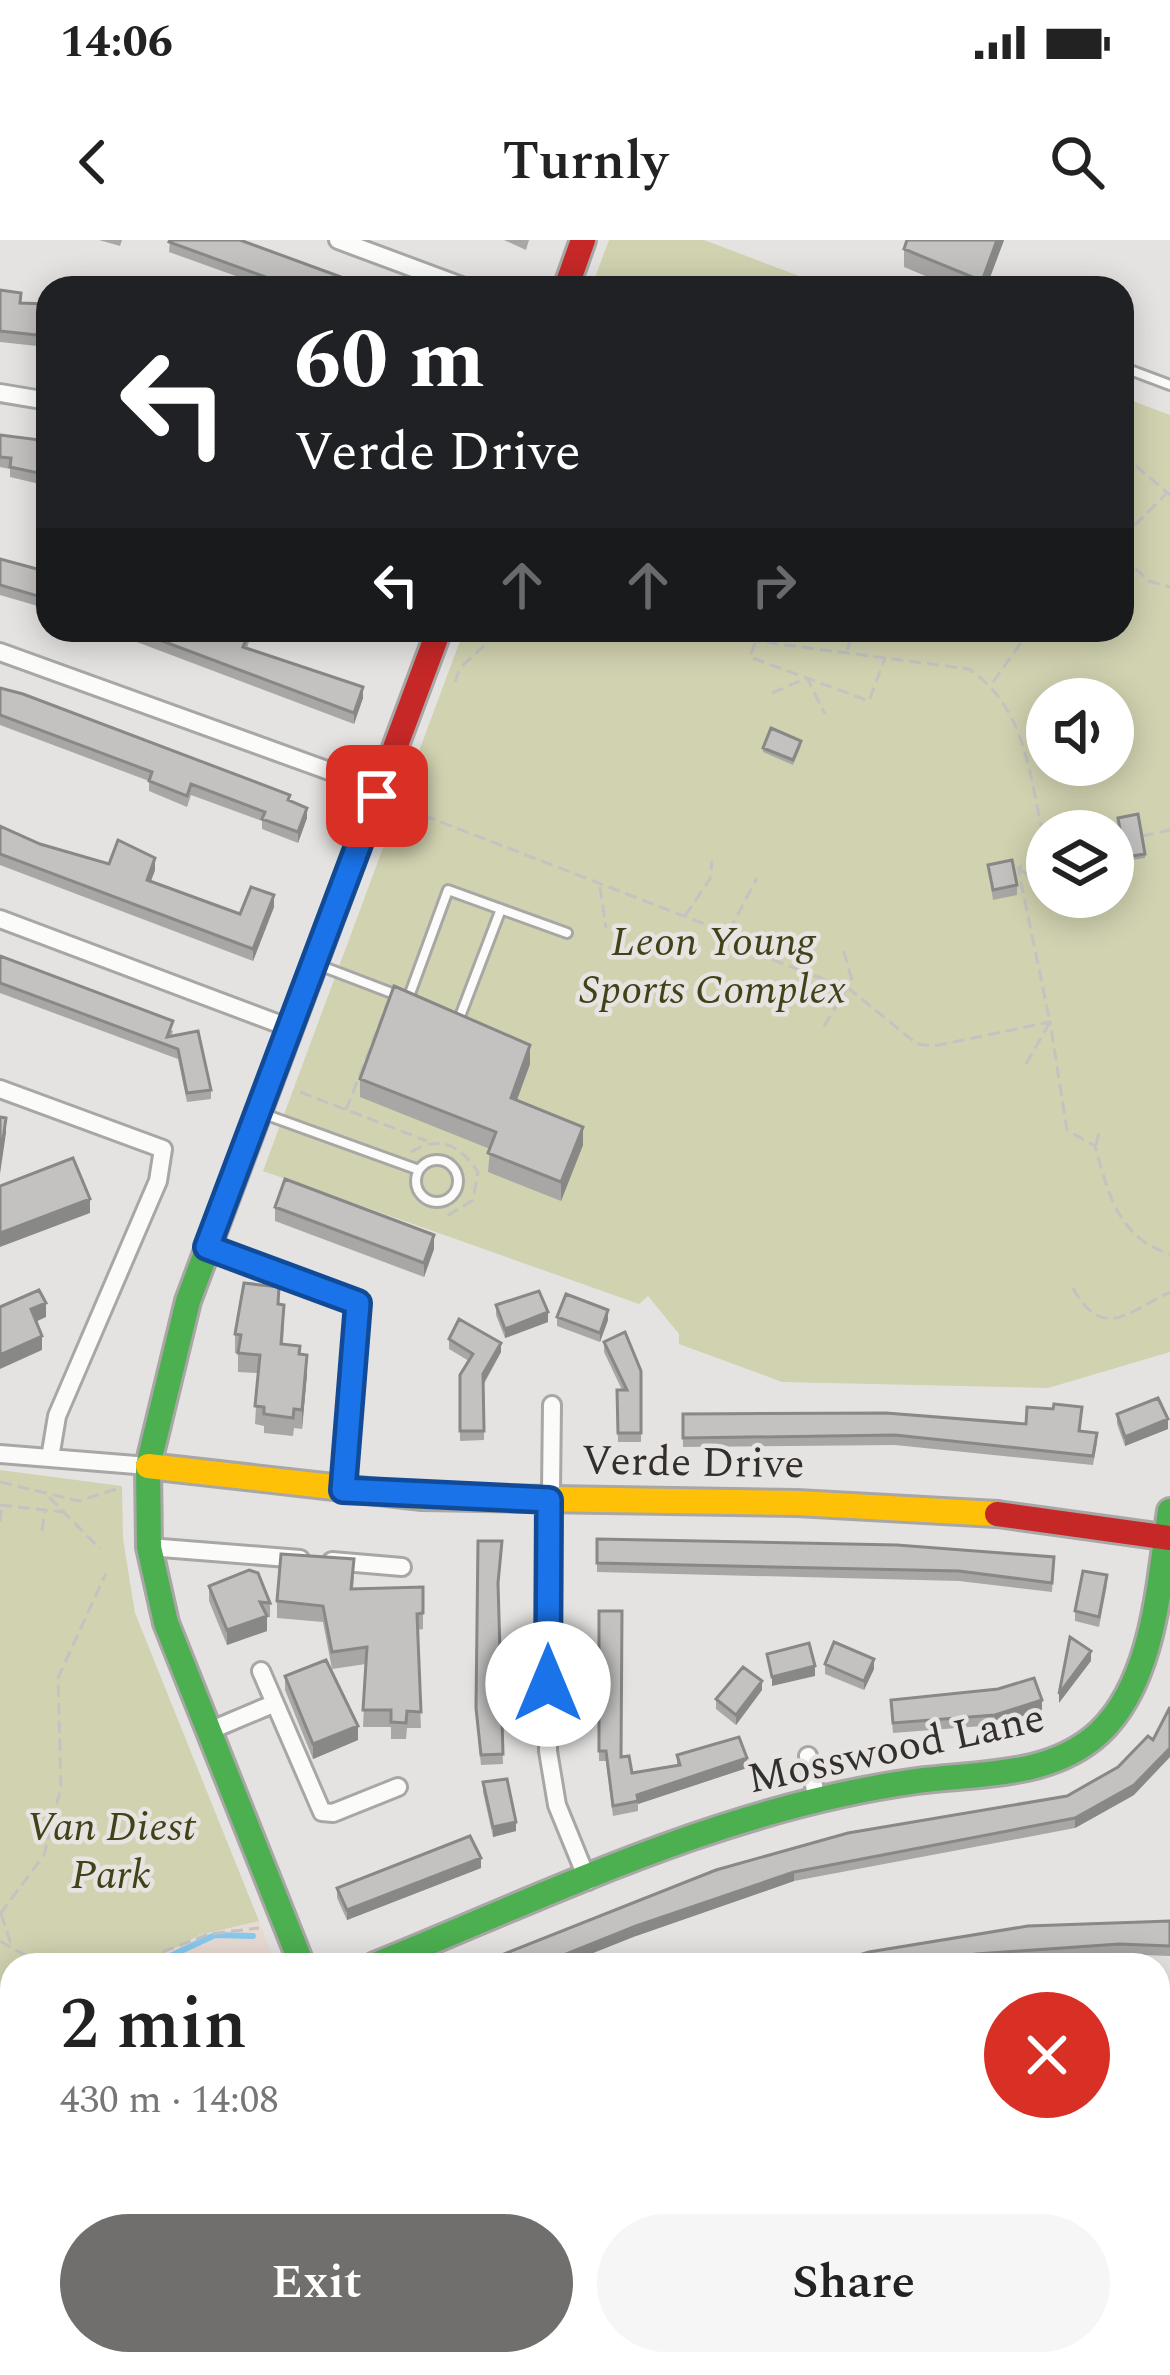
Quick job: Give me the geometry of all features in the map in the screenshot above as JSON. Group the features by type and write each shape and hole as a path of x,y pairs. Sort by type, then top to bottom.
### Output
{"street":[{"path":"338,240 435,276"},
{"path":"570,276 584,240"},
{"path":"0,393 36,399"},
{"path":"297,1953 166,1623 148,1547 148,1466 169,1362 207,1247 435,642"},
{"path":"0,652 380,789"},
{"path":"0,919 290,1028"},
{"path":"0,1089 163,1149 158,1181 57,1416 50,1458"},
{"path":"207,1247 358,1303 343,1490"},
{"path":"552,1405 548,1751 557,1804 588,1881"},
{"name":"Verde Drive","path":"0,1454 343,1490 549,1500 936,1506 1088,1522 1168,1538"},
{"name":"Mosswood Lane","path":"405,1953 704,1832 817,1800 914,1781 1021,1770 1063,1756 1097,1735 1134,1682 1168,1538 1170,1511"},
{"path":"148,1547 403,1567"},
{"path":"261,1671 322,1812 333,1813 398,1787"},
{"path":"209,1731 273,1704"},
{"path":"808,1756 817,1800"}],"lane":[{"path":"1134,372 1170,385"},
{"path":"408,999 448,890 567,934"},
{"path":"459,1019 501,909"},
{"path":"314,963 425,1006"},
{"path":"442,1012 471,1023"},
{"path":"257,1112 419,1170"},
{"path":"433,1161 448,1164 456,1173 456,1191 446,1200 427,1200 416,1187 419,1170 433,1161"}],"path":[{"path":"1134,464 1168,494 1134,527"},
{"path":"1134,567 1149,581 1170,587"},
{"path":"455,682 460,668 488,642"},
{"path":"756,642 750,657 869,701 885,657"},
{"path":"765,642 969,669 991,684 1015,717 1037,810"},
{"path":"846,651 849,642"},
{"path":"991,684 1021,642"},
{"path":"772,692 807,678"},
{"path":"807,678 825,715"},
{"path":"407,809 728,933 753,952 847,987 917,1044 934,1046 1050,1022"},
{"path":"1137,837 1170,830"},
{"path":"684,917 710,880 712,861"},
{"path":"1018,868 1026,864"},
{"path":"1018,868 1026,873"},
{"path":"1018,868 1067,1130 1095,1146"},
{"path":"728,933 757,878"},
{"path":"600,885 606,928"},
{"path":"824,1026 852,980 843,949"},
{"path":"785,994 809,974"},
{"path":"346,1110 387,1004 371,998"},
{"path":"1026,1064 1050,1022"},
{"path":"300,1092 430,1142 462,1149 478,1172"},
{"path":"443,1142 447,1132"},
{"path":"1099,1132 1095,1146 1118,1215 1134,1236 1170,1253"},
{"path":"404,1165 407,1155 430,1142"},
{"path":"442,1220 473,1199 478,1172 487,1164"},
{"path":"1073,1288 1084,1309 1100,1320 1114,1319 1170,1292"},
{"path":"0,1482 79,1501 119,1488"},
{"path":"48,1496 100,1549"},
{"path":"0,1522 1,1505 69,1513"},
{"path":"42,1531 45,1510"},
{"path":"11,1944 1,1913 44,1855 61,1787 58,1678 106,1573"},
{"path":"160,1953 209,1934 259,1928"},
{"path":"0,1941 24,1953"}],"shaded area":[{"path":"259,1921 271,1953 166,1953 200,1936"}],"green space":[{"path":"609,240 704,240 799,276 596,276"},
{"name":"Leon Young Sports Complex","path":"1134,402 1170,415 1170,1352 1048,1388 782,1382 679,1344 679,1334 648,1296 639,1304 263,1171 460,642 1134,642"},
{"name":"Van Diest Park","path":"0,1470 122,1486 123,1539 135,1613 259,1921 200,1935 165,1953 0,1953"}],"building":[{"path":"240,240 338,276 263,276 169,242"},
{"path":"907,240 997,240 984,276 970,276 904,249"},
{"path":"0,290 21,293 20,303 36,304 36,335 0,331"},
{"path":"0,435 36,440 36,472 10,467 11,458 0,457"},
{"path":"0,559 36,569 36,596 0,585"},
{"path":"165,642 245,642 243,647 363,687 354,713"},
{"path":"0,688 290,795 288,800 307,808 298,832 262,819 265,812 191,784 187,796 149,781 152,772 0,715"},
{"path":"771,728 801,741 793,760 763,748"},
{"path":"1138,814 1145,854 1134,856 1134,815"},
{"path":"0,826 40,844 109,864 118,840 155,858 147,880 240,914 251,887 274,895 253,949 0,854"},
{"path":"1012,860 1017,885 993,890 988,865"},
{"path":"0,956 173,1021 167,1037 198,1031 211,1090 187,1093 178,1049 0,983"},
{"path":"394,986 530,1045 511,1098 583,1127 561,1182 488,1153 496,1132 360,1079"},
{"path":"0,1117 6,1118 0,1160"},
{"path":"73,1158 90,1199 0,1233 0,1186"},
{"path":"285,1179 434,1235 424,1263 275,1207"},
{"path":"244,1283 279,1287 278,1304 284,1305 281,1344 300,1346 299,1354 307,1355 302,1410 294,1409 293,1418 264,1414 264,1407 255,1406 260,1355 238,1353 241,1335 235,1334"},
{"path":"39,1290 46,1303 31,1309 42,1336 0,1355 0,1307"},
{"path":"539,1291 548,1312 505,1329 496,1305"},
{"path":"566,1294 608,1310 600,1333 557,1317"},
{"path":"459,1319 501,1343 483,1374 484,1431 460,1431 460,1375 473,1354 449,1339"},
{"path":"625,1332 641,1371 641,1433 618,1433 617,1390 627,1390 604,1342"},
{"path":"1158,1398 1168,1419 1125,1437 1117,1414"},
{"path":"1054,1404 1082,1407 1079,1431 1097,1433 1093,1456 895,1435 683,1438 683,1414 886,1413 1026,1424 1027,1407 1053,1409"},
{"path":"597,1539 897,1545 1054,1557 1052,1583 959,1571 597,1563"},
{"path":"478,1541 502,1541 498,1583 503,1754 481,1755 476,1708"},
{"path":"281,1554 354,1559 351,1589 423,1587 423,1613 417,1614 421,1712 407,1711 406,1723 391,1722 391,1710 363,1710 367,1647 332,1652 323,1606 277,1601"},
{"path":"249,1570 258,1573 270,1603 260,1602 267,1616 227,1630 209,1586"},
{"path":"1083,1571 1107,1575 1099,1617 1075,1611"},
{"path":"599,1611 622,1611 621,1757 629,1756 632,1773 680,1765 677,1755 739,1737 747,1758 637,1795 638,1801 613,1806 606,1751 599,1751"},
{"path":"1070,1637 1091,1651 1059,1694"},
{"path":"834,1642 874,1659 864,1681 825,1664"},
{"path":"809,1643 815,1666 772,1677 767,1654"},
{"path":"326,1660 358,1726 313,1744 285,1676"},
{"path":"743,1667 762,1681 736,1715 716,1699"},
{"path":"1034,1678 1042,1700 995,1715 893,1723 891,1700 998,1689"},
{"path":"1170,1707 1170,1748 1134,1785 1075,1818 794,1872 569,1953 506,1953 716,1870 848,1833 1067,1796 1118,1767 1148,1736 1153,1740"},
{"path":"507,1779 516,1822 493,1827 483,1782"},
{"path":"470,1836 481,1858 347,1910 337,1888"},
{"path":"1170,1921 1170,1946 866,1953 869,1952 1028,1926"}],"waterway":[{"path":"177,1953 215,1935 253,1936"}],"traffic: fast":[{"path":"297,1953 166,1623 149,1547 148,1466 188,1301 309,978"},
{"path":"404,1953 641,1856 777,1811 846,1793 1013,1771 1080,1748 1118,1711 1143,1658 1170,1511"}],"traffic: slow":[{"path":"148,1466 422,1497 797,1503 997,1514"}],"traffic: jam":[{"path":"570,276 583,240"},
{"path":"309,978 435,642"},
{"path":"997,1514 1170,1538"}],"route":[{"path":"377,796 207,1247 358,1303 343,1490 549,1500 548,1684"}]}
